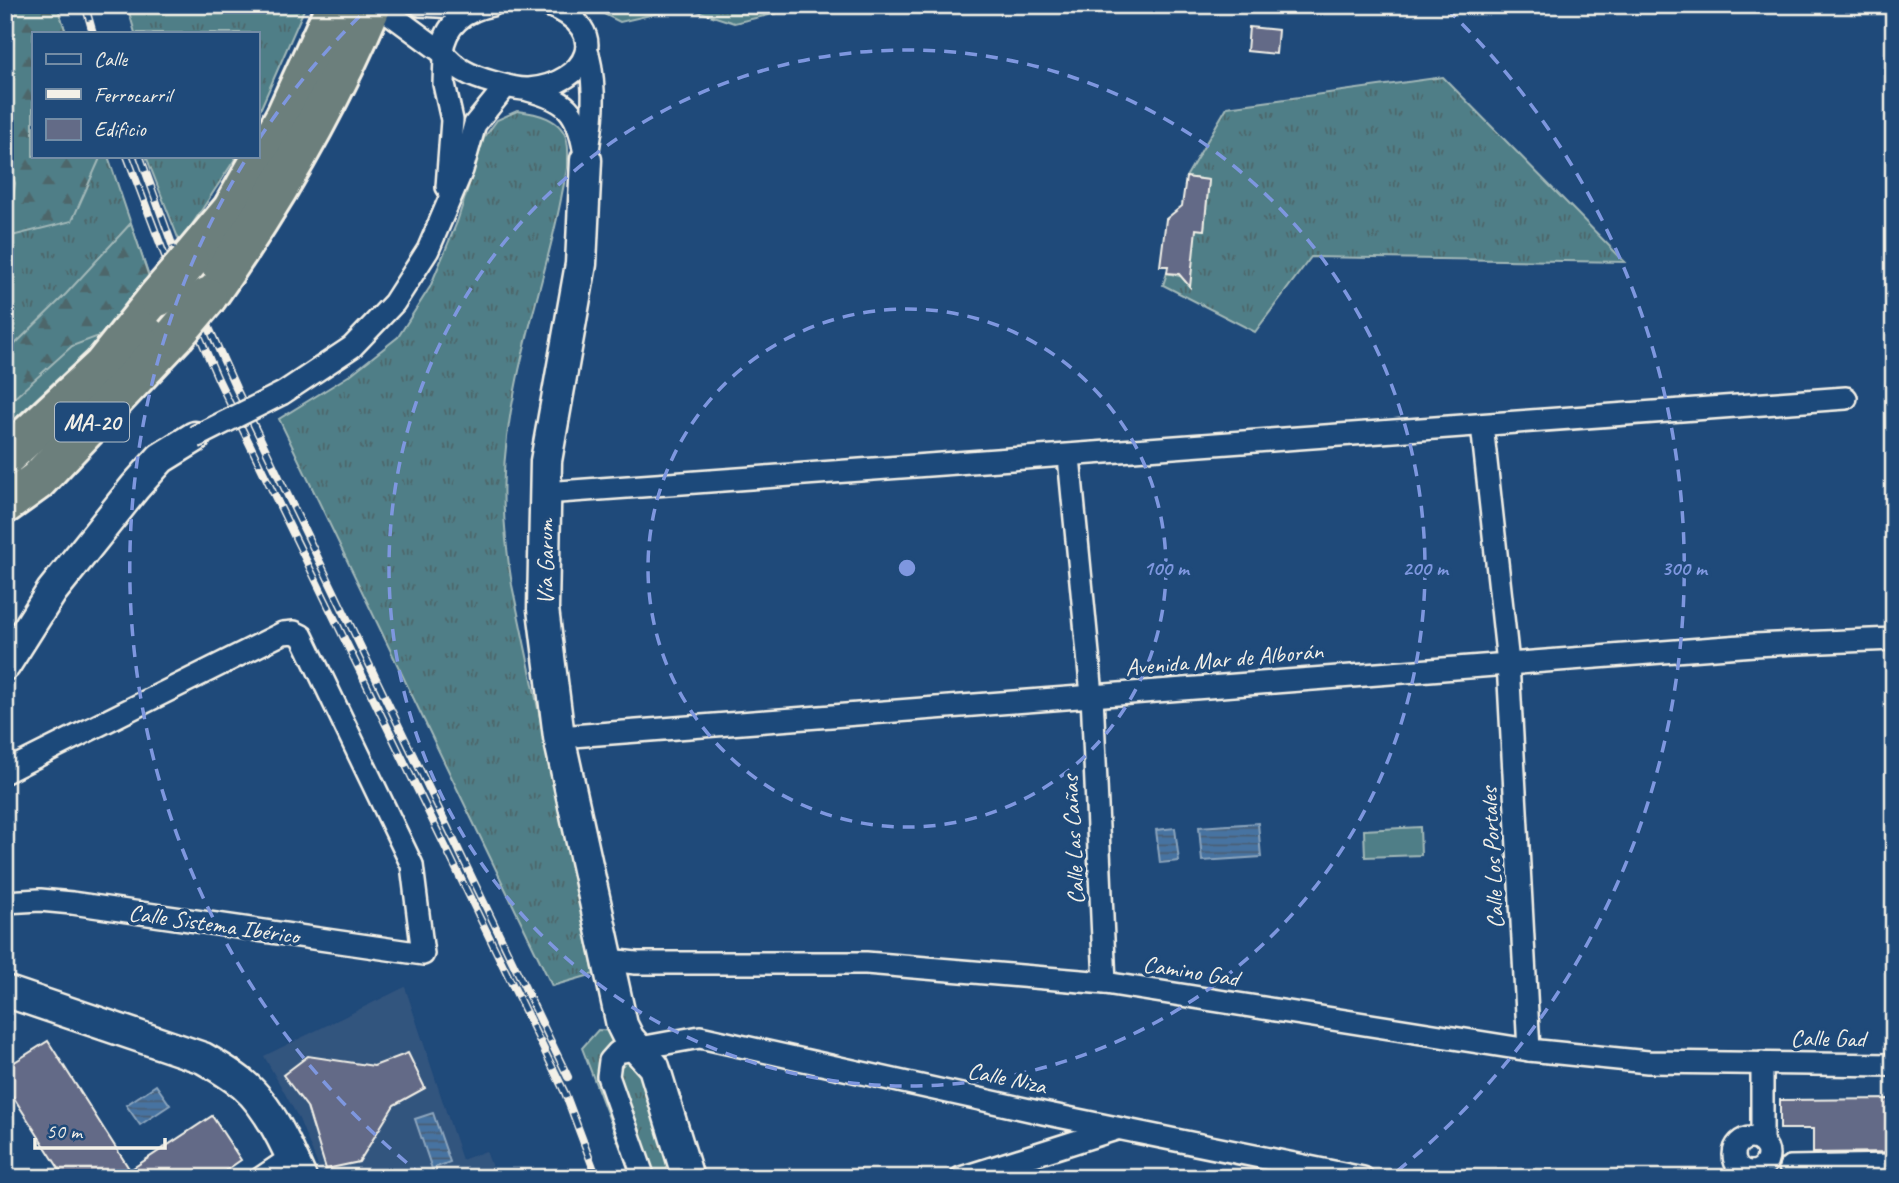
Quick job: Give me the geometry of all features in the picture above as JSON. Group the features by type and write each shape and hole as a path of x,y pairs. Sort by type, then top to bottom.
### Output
{"highway":[{"name":"MA-20","path":"5,457 102,367 232,210 340,25 372,5"},
{"name":"MA-20","path":"5,504 37,481 176,335 207,298 252,233 307,144 340,25"},
{"path":"5,523 37,481"}],"street":[{"name":"Vía Garum","path":"378,5 444,54 453,66 472,77 554,97 574,113 580,126 586,160"},
{"path":"420,5 483,7"},
{"path":"548,5 583,15"},
{"path":"445,207 452,120 444,84 444,40 458,18 483,7"},
{"name":"Vía Garum","path":"583,15 594,86 592,132 586,160 581,264 546,461 544,609 559,737 622,1025 629,1039 641,1049 654,1067 688,1178"},
{"path":"5,664 52,591 161,457 283,393 352,347 394,303 428,250 462,170 475,124 516,88 549,85 571,75 588,54"},
{"path":"545,493 1069,457 1846,398"},
{"name":"Calle Los Portales","path":"1482,425 1508,663 1529,1050"},
{"name":"Calle Las Cañas","path":"1069,457 1093,695 1105,983"},
{"name":"Calle Sistema Ibérico","path":"5,772 284,633 294,632 302,636 412,865 423,954 72,903 40,900 5,902"},
{"name":"Avenida Mar de Alborán","path":"559,737 1508,663 1754,645 1894,639"},
{"name":"Camino Gad","path":"609,960 636,963 866,963 1105,983 1529,1050 1647,1062 1762,1063"},
{"path":"5,991 203,1058 247,1086 296,1168 261,1178"},
{"name":"Calle Niza","path":"644,1178 608,1076 610,1061 618,1052 700,1037 1043,1113 1363,1178"},
{"path":"1762,1063 1762,1142 1768,1156 1762,1174 1744,1171 1737,1164 1734,1155 1744,1140 1762,1142"},
{"name":"Calle Gad","path":"1762,1063 1894,1065"},
{"path":"1043,1113 1045,1150"},
{"path":"961,1178 1119,1128"},
{"path":"1790,1167 1894,1165"}],"shaded area":[{"path":"1258,823 1261,857 1202,861 1199,827"},
{"path":"1175,828 1179,861 1160,863 1156,830"},
{"path":"405,987 462,1160 486,1151 496,1178 323,1178 299,1119 264,1056"},
{"path":"156,1085 170,1105 140,1125 126,1105"},
{"path":"433,1113 450,1162 432,1169 415,1119"}],"green space":[{"path":"5,5 57,5 66,32 32,32 32,158 109,158 150,280 107,333 5,428"},
{"path":"5,5 57,5 66,32 32,32 32,158 100,158 72,221 8,237 15,183 5,152"},
{"path":"127,5 306,5 259,112 259,32 135,32"},
{"path":"597,5 812,5 734,23 685,7 620,22 600,12"},
{"path":"1443,77 1625,262 1311,257 1255,332 1163,285 1167,273 1188,278 1195,229 1204,230 1209,180 1186,177 1227,107"},
{"path":"517,111 540,115 554,122 564,133 568,148 567,170 556,223 526,339 511,412 504,485 505,533 512,585 594,974 552,986 279,419 350,375 398,337 430,287 457,222 484,138 497,120"},
{"path":"147,158 236,158 180,243"},
{"path":"131,223 150,280 107,333 72,346 11,401 5,401 5,354 66,294"},
{"path":"1420,827 1421,855 1365,857 1364,830"},
{"path":"598,1030 618,1031 637,1062 675,1178 632,1178 582,1048"}],"building":[{"path":"1249,27 1278,30 1276,54 1247,51"},
{"path":"1186,177 1209,180 1204,230 1196,229 1190,287 1179,274 1167,273 1168,266 1160,266 1166,219 1182,206"},
{"path":"48,1041 130,1170 212,1116 241,1160 215,1178 65,1178 5,1084 5,1068"},
{"path":"408,1053 425,1088 394,1105 359,1162 326,1169 307,1107 283,1075 308,1056 374,1066"},
{"path":"1894,1099 1894,1152 1813,1153 1813,1129 1780,1129 1780,1100"}],"railway":[{"path":"85,5 93,32"},
{"path":"128,158 166,259 218,379 565,1093 597,1178"},
{"path":"141,158 173,247 236,388 568,1077"}]}
